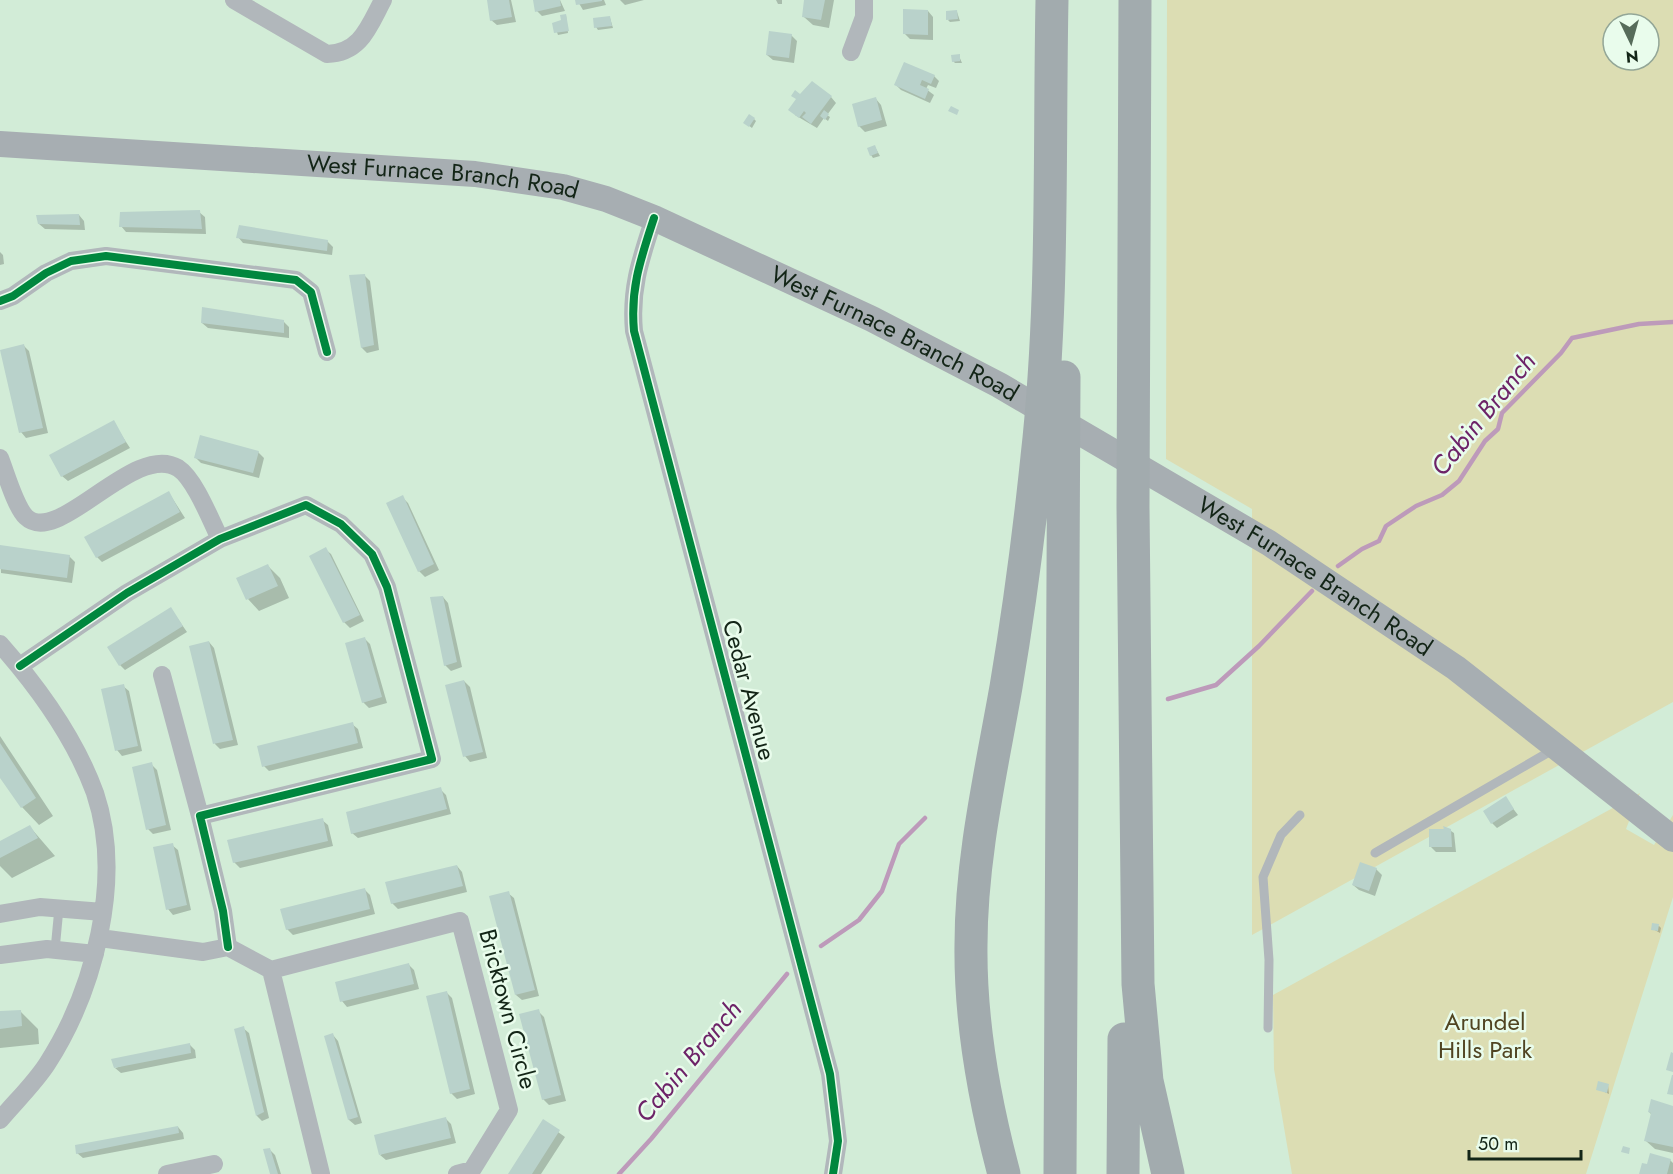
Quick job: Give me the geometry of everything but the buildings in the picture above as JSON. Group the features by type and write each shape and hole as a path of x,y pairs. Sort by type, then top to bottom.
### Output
{"highway":[{"path":"1052,0 1054,370"},
{"path":"1060,1174 1050,459 1054,370 1061,0"},
{"path":"1135,0 1133,507 1138,984 1147,1081 1168,1174"},
{"path":"1004,1174 980,1066 973,1005 971,945 974,874 1017,623 1050,459"},
{"path":"1123,1174 1125,983 1134,731"}],"main road":[{"name":"West Furnace Branch Road","path":"0,144 475,174 563,187 606,199 654,218 872,319 999,385 1269,543 1370,608 1456,668 1673,839"}],"street":[{"path":"234,0 327,54 341,54 355,45 383,0"},
{"path":"851,52 864,17 864,0"},
{"name":"Cedar Avenue","path":"654,218 636,273 632,303 634,331 830,1074 838,1141 833,1174"},
{"path":"0,301 13,296 46,273 71,261 106,256 296,280 311,292 327,352"},
{"path":"0,458 20,509 27,518 36,522 50,520 71,512 143,465 159,462 179,469 193,485 220,539"},
{"path":"20,666 127,593 220,539 306,505 341,524 372,554 387,587 432,759 200,816"},
{"path":"0,644 20,666 62,727 82,762 96,796 104,838 105,888 97,946 71,1020 46,1065 0,1120"},
{"path":"162,675 200,816 223,911 228,947"},
{"path":"0,914 40,907 103,912"},
{"name":"Bricktown Circle","path":"271,970 460,921 509,1110 472,1170 457,1174"},
{"path":"0,955 97,946 203,952 228,947 271,970 321,1174"},
{"path":"167,1174 214,1164"}],"lane":[{"path":"1375,853 1558,747"},
{"path":"1268,1028 1269,960 1263,877 1281,836 1300,815"},
{"path":"55,950 59,908"}],"green space":[{"path":"1167,0 1673,0 1673,702 1252,935 1252,509 1166,459"},
{"name":"Arundel Hills Park","path":"1640,793 1626,829 1654,845 1673,815 1673,897 1586,1174 1292,1174 1274,1069 1273,995"}],"waterway":[{"name":"Cabin Branch","path":"1338,566 1362,549 1379,541 1386,526 1416,506 1442,495 1459,481 1485,441 1498,429 1502,413 1561,353 1572,338 1639,324 1673,322"},
{"name":"Cabin Branch","path":"1168,699 1216,685 1259,646 1312,591"},
{"name":"Cabin Branch","path":"821,946 859,920 882,891 899,844 925,818"},
{"name":"Cabin Branch","path":"619,1174 651,1139 787,974"}],"cycle path":[{"path":"654,218 635,287 634,331 830,1074 838,1141 833,1174"},
{"path":"0,301 13,296 46,273 71,261 106,256 296,280 311,292 327,352"},
{"path":"20,666 127,593 220,539 306,505 341,524 372,554 387,587 432,759 200,816 223,911 228,947"}]}
